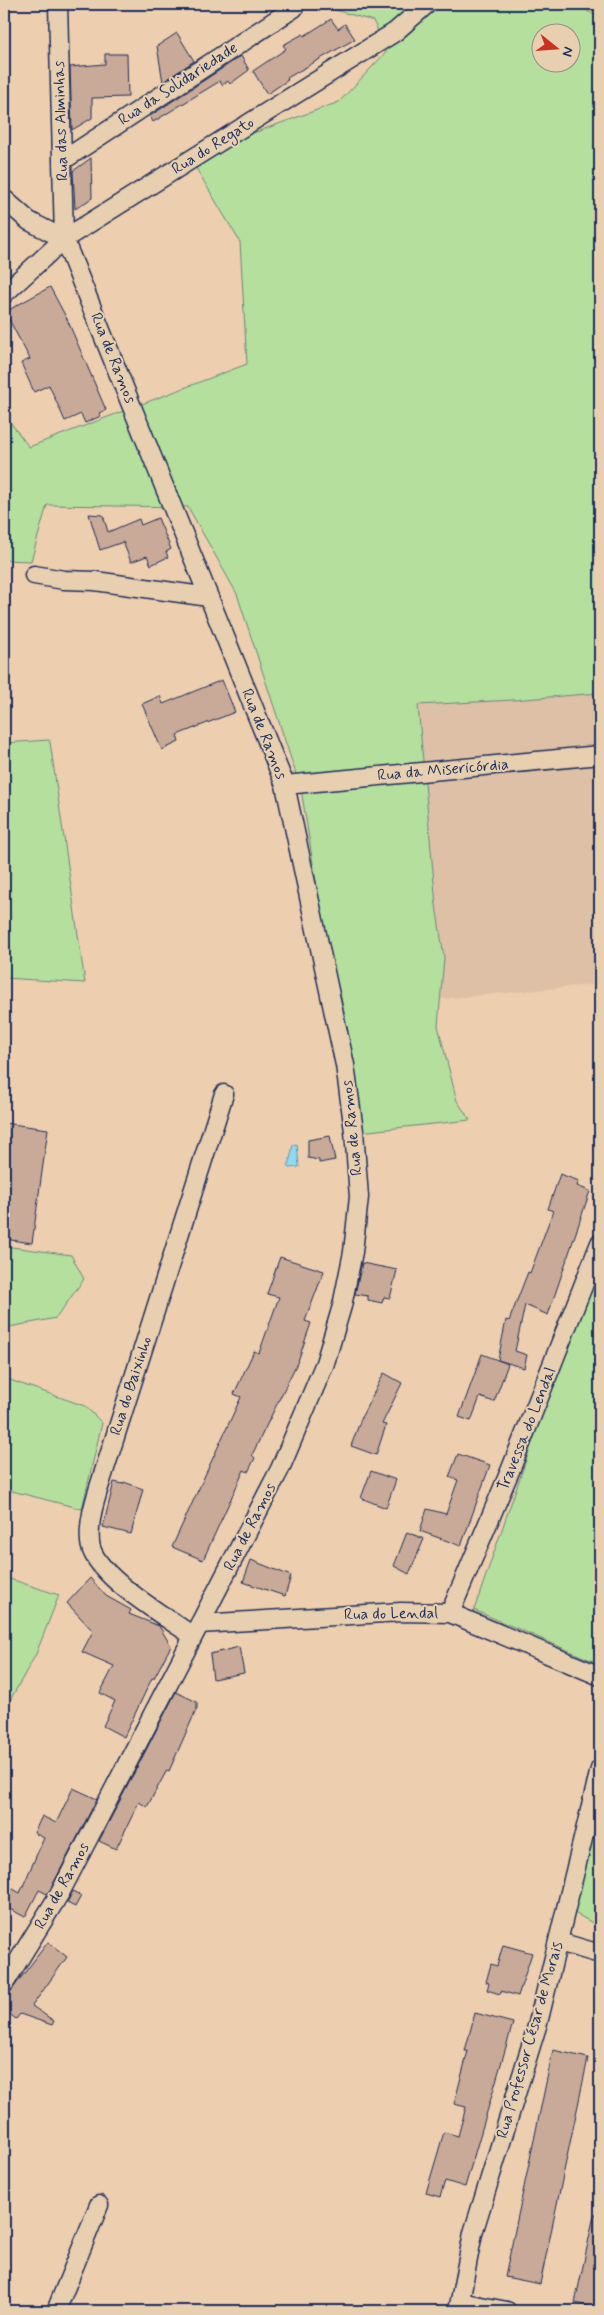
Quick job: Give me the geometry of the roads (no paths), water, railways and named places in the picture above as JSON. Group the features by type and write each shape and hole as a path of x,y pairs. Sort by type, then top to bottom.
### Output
{"street":[{"name":"Rua das Alminhas","path":"58,4 64,239"},
{"name":"Rua do Regato","path":"4,294 64,239 395,32 427,4"},
{"name":"Rua da Solidariedade","path":"62,160 294,8"},
{"path":"4,199 29,221 64,239"},
{"name":"Rua de Ramos","path":"4,1984 60,1893 280,1469 325,1363 344,1298 352,1252 358,1198 354,1131 345,1065 285,785 64,239"},
{"path":"34,575 64,580 96,581 209,597"},
{"name":"Rua da Misericórdia","path":"285,785 600,755"},
{"name":"Rua do Baixinho","path":"197,1630 115,1581 98,1565 90,1543 92,1514 101,1481 224,1094"},
{"name":"Travessa do Lendal","path":"450,1613 510,1471 600,1243"},
{"name":"Rua do Lendal","path":"197,1630 401,1612 450,1613 600,1676"},
{"name":"Rua Professor César de Morais","path":"459,2306 473,2233 538,2023 600,1768"},
{"path":"559,1942 600,1954"},
{"path":"56,2311 99,2205"},
{"path":"459,2306 507,2311"}],"water":[{"path":"297,1144 299,1167 288,1168 293,1145"}]}
